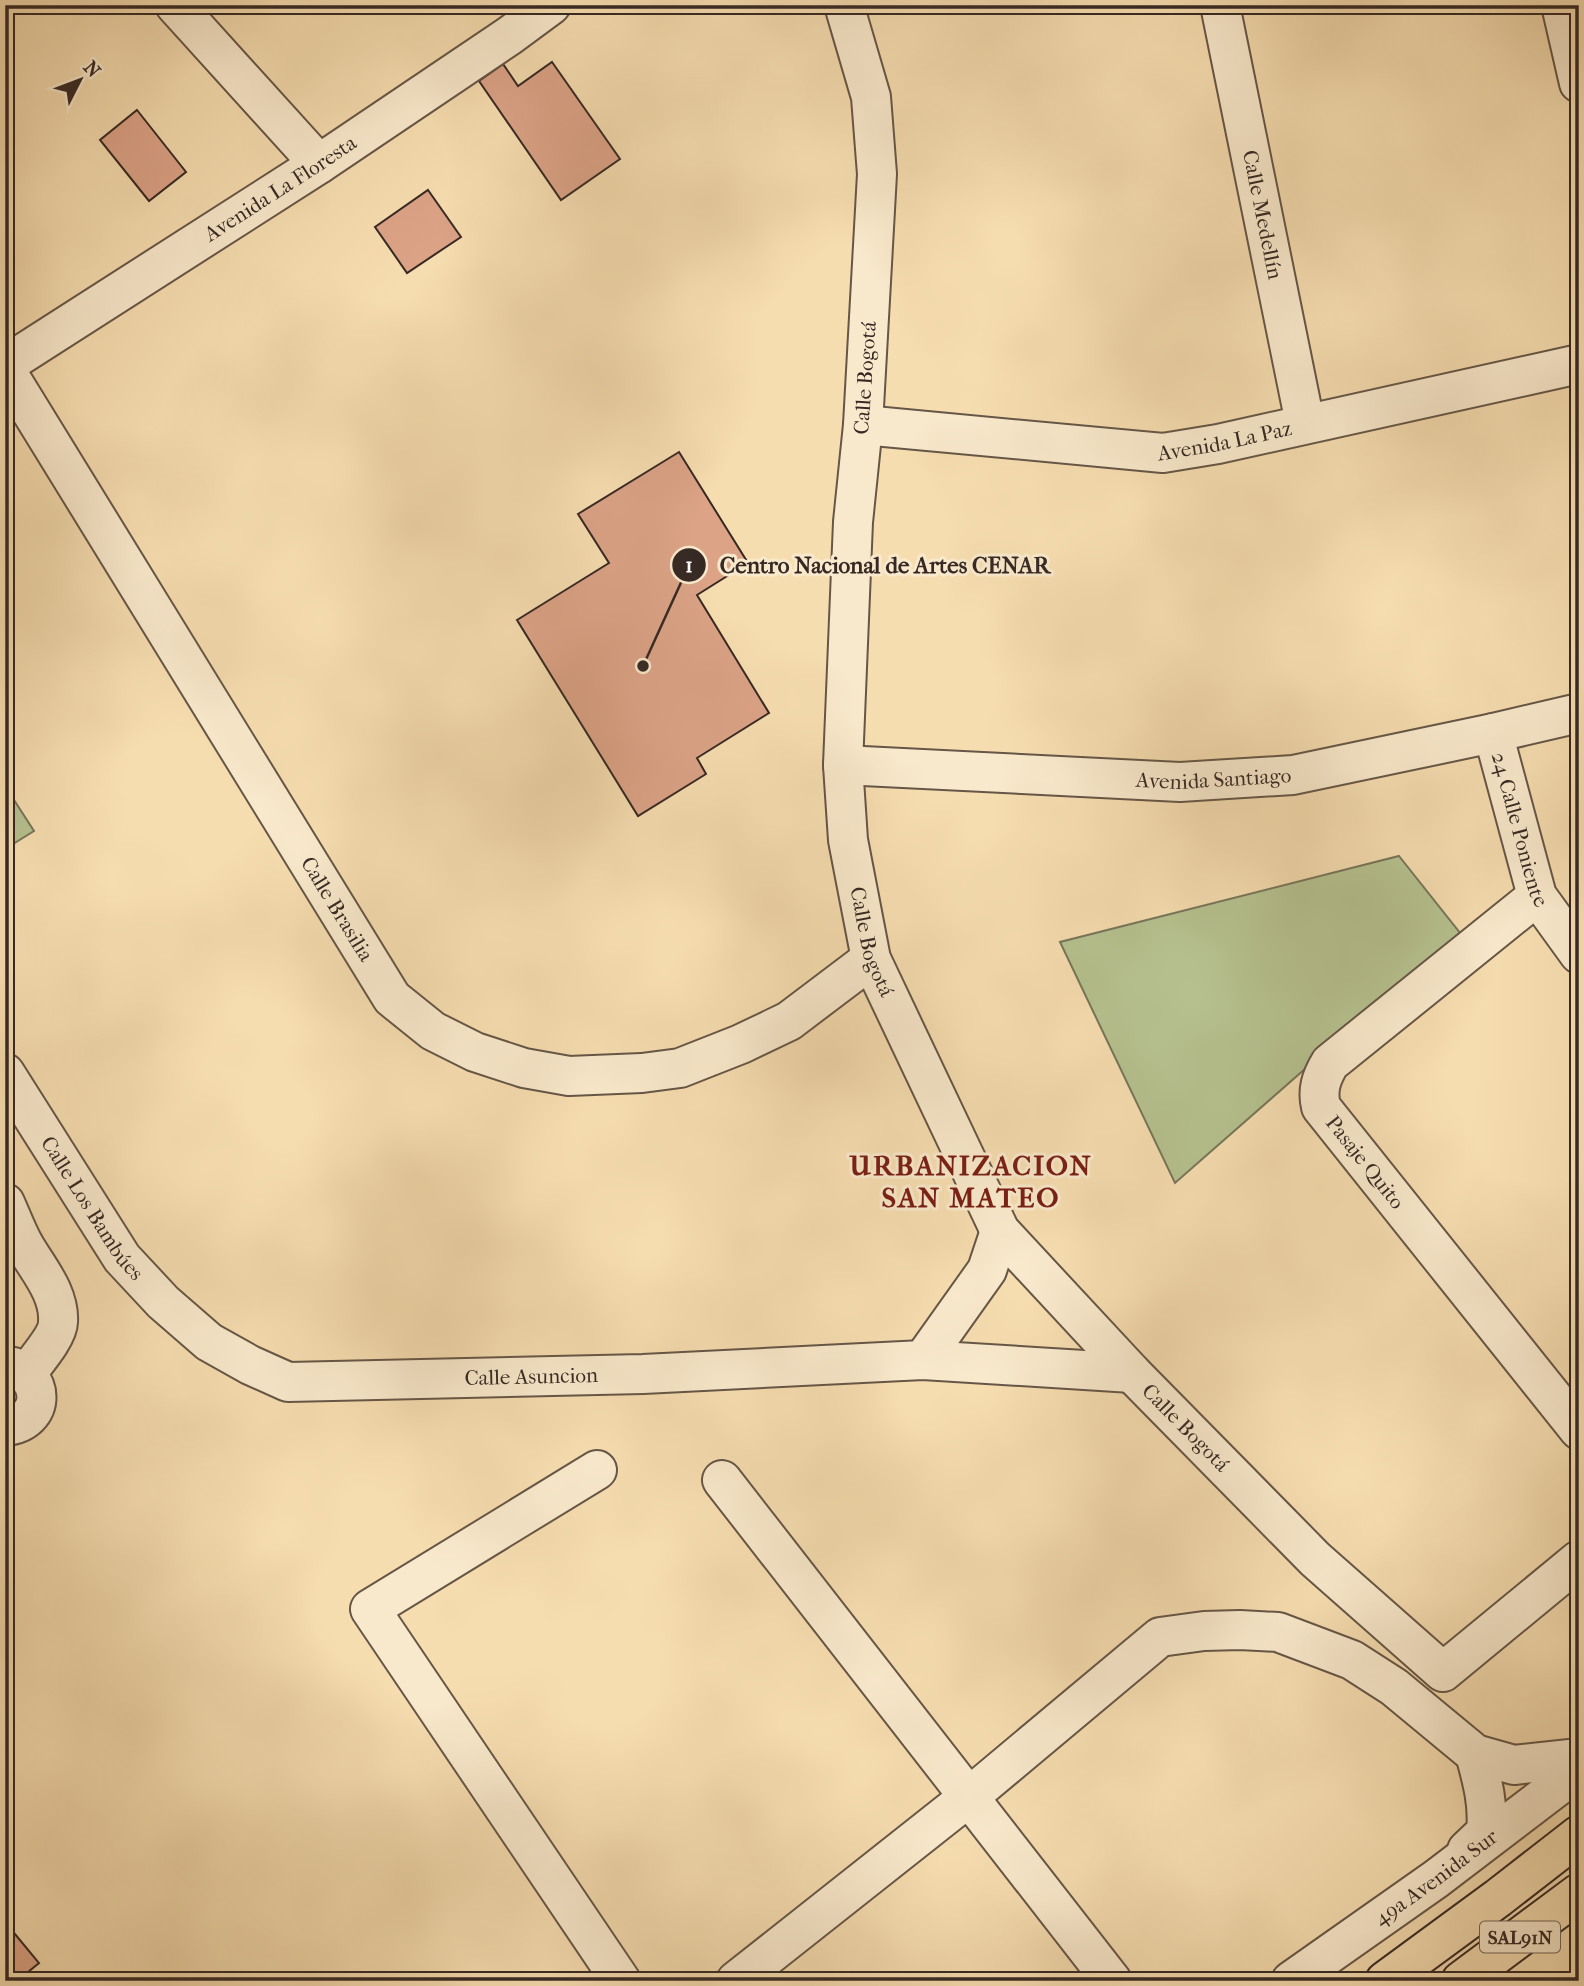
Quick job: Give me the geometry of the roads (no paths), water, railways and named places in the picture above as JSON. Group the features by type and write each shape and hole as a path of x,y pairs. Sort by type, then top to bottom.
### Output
{"main road":[{"name":"SAL91N","path":"1384,1981 1579,1835"},
{"name":"SAL91N","path":"1461,1981 1579,1893"}],"street":[{"path":"175,5 318,164"},
{"name":"Avenida La Floresta","path":"5,367 318,164 551,5"},
{"name":"Calle Bogotá","path":"844,5 870,97 877,174 863,425 853,523 843,765 848,840 871,959 1000,1231 1132,1373 1315,1559 1443,1672 1579,1560"},
{"name":"Calle Medellín","path":"1220,5 1305,424"},
{"path":"1561,5 1579,83"},
{"name":"Avenida La Paz","path":"863,425 1163,453 1218,444 1579,364"},
{"name":"Calle Brasilia","path":"5,367 392,998 433,1031 475,1052 524,1068 569,1076 642,1073 680,1068 741,1044 789,1021 871,959"},
{"name":"Avenida Santiago","path":"843,765 1180,782 1293,775 1579,713"},
{"name":"24 Calle Poniente","path":"1493,733 1537,896 1579,954"},
{"name":"Pasaje Quito","path":"1537,896 1331,1063 1320,1084 1318,1095 1321,1107 1579,1430"},
{"name":"Calle Los Bambúes","path":"12,1102 122,1258 163,1301"},
{"path":"5,1203 23,1243 47,1282 59,1324 51,1338 16,1369 34,1383 37,1395 35,1407 29,1417 19,1424 5,1426"},
{"path":"923,1360 987,1270 1000,1231"},
{"name":"Calle Asuncion","path":"163,1301 209,1342 288,1382 643,1374 923,1360 1132,1373"},
{"path":"597,1469 370,1609 621,1981"},
{"path":"722,1480 1112,1981"},
{"path":"736,1981 970,1796 1160,1637 1203,1630 1278,1632 1352,1660 1394,1687 1475,1754 1514,1765 1579,1758"},
{"path":"1436,1879 1486,1832 1486,1794 1475,1754"},
{"name":"49a Avenida Sur","path":"1291,1981 1436,1879 1579,1770"}],"place":[{"name":"Centro Nacional de Artes CENAR","path":"643,666"}],"district":[{"name":"URBANIZACION SAN MATEO","path":"971,1181"}]}
